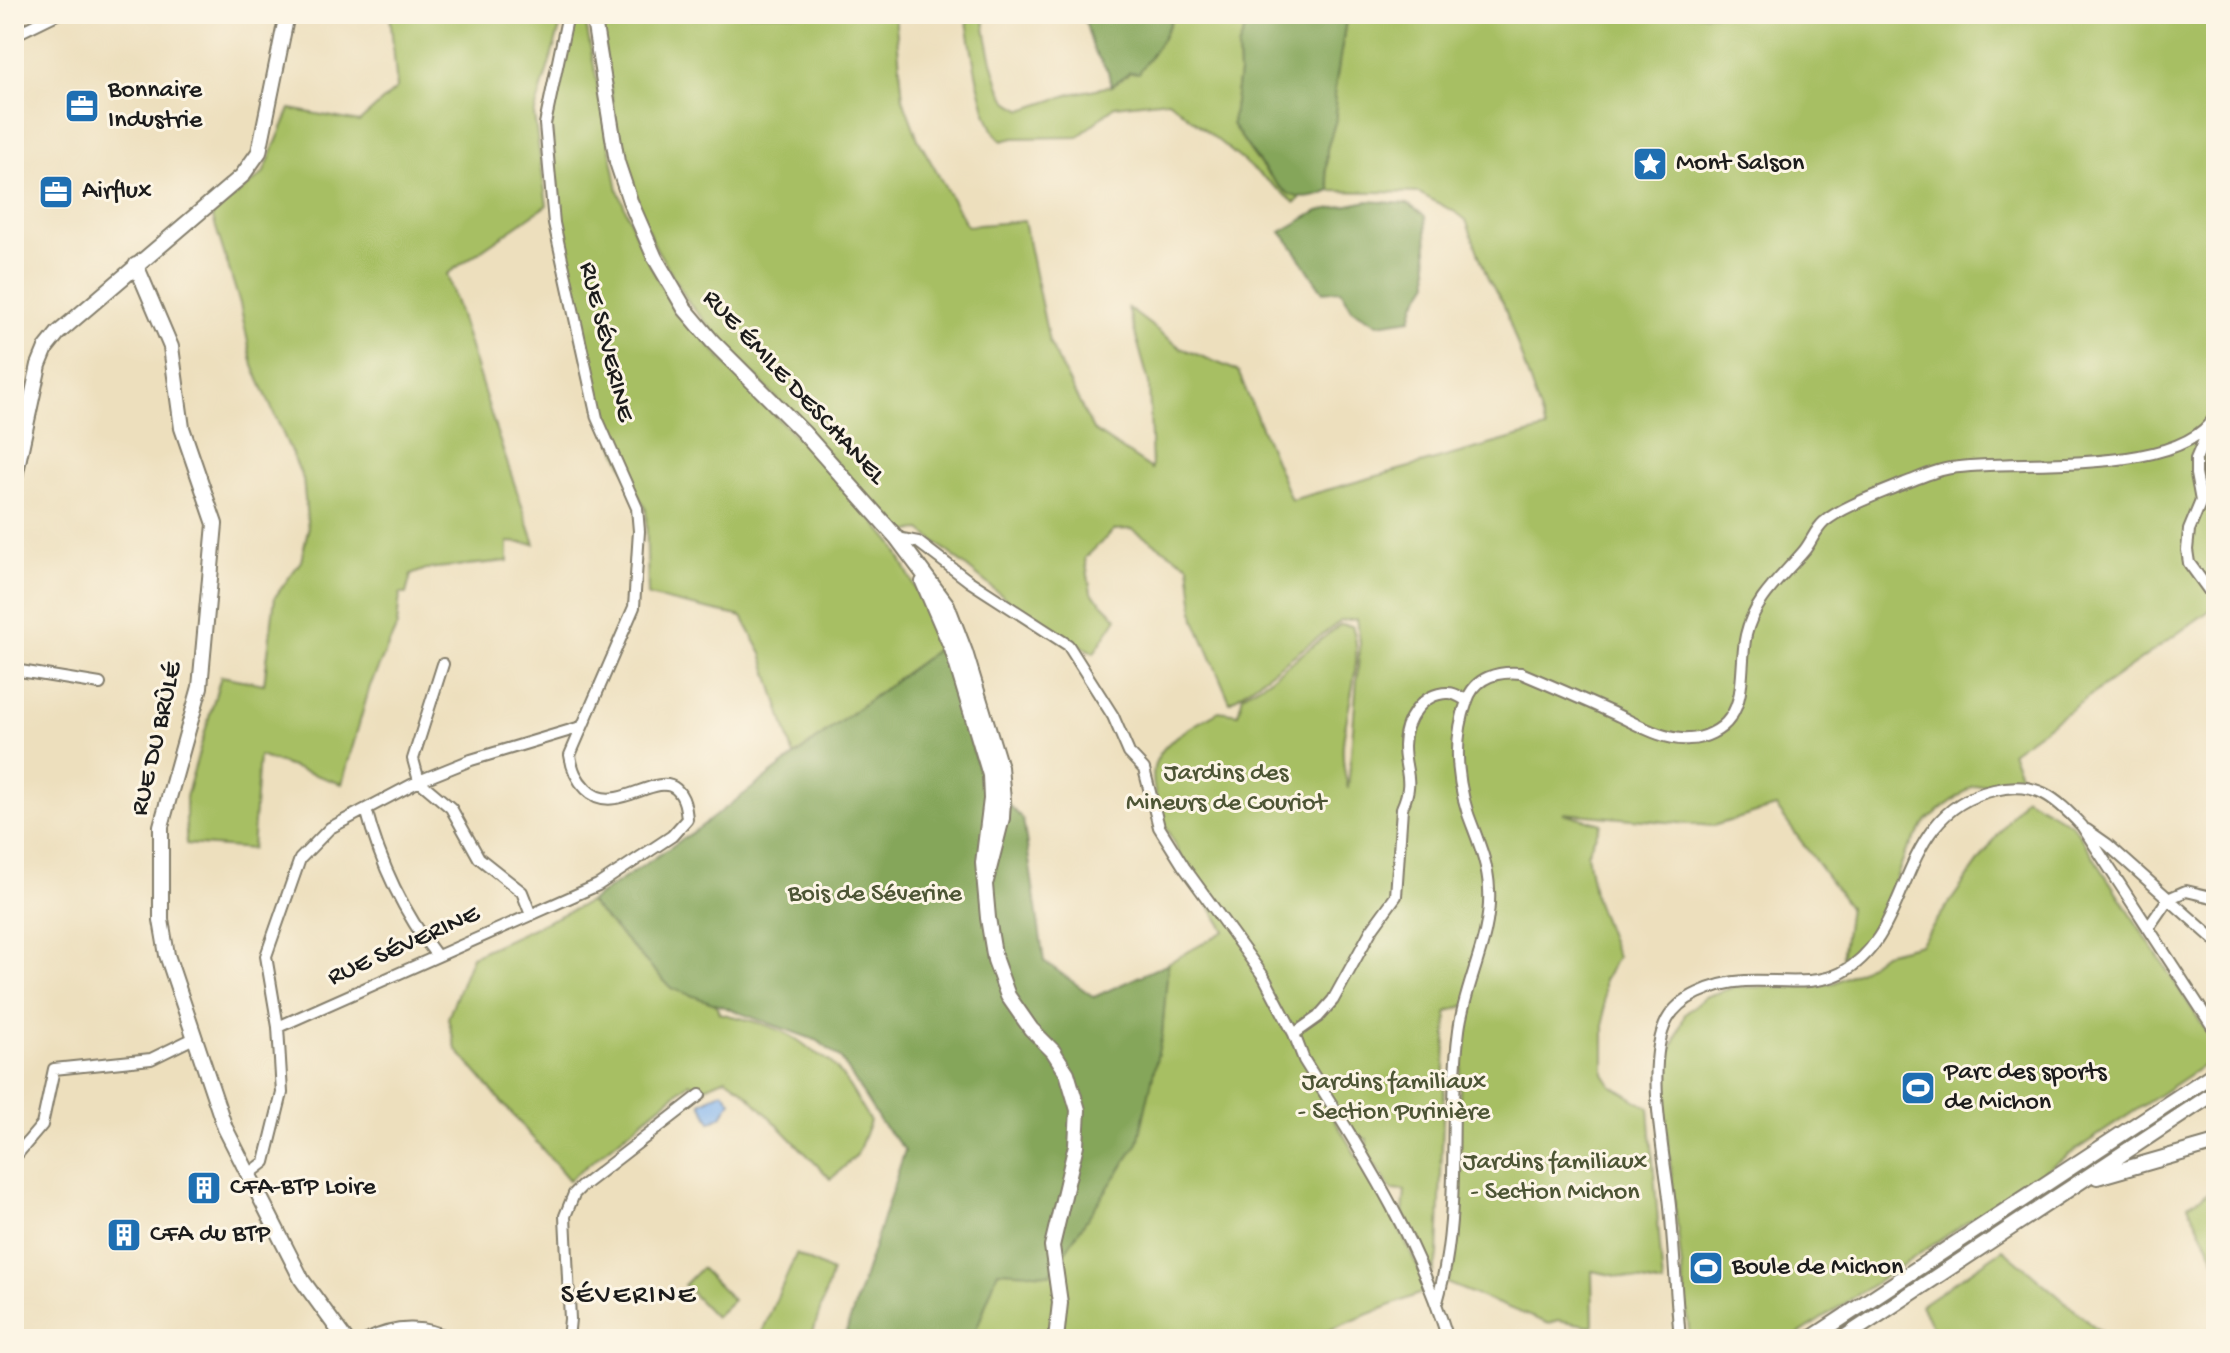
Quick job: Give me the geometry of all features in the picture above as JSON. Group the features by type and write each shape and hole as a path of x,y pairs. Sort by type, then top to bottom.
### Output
{"main road":[{"path":"14,481 39,365 46,348 58,333 242,176 259,152 287,14"},
{"name":"RUE ÉMILE DESCHANEL","path":"593,14 617,162 655,258 685,309 712,341 803,432 897,538 947,605 965,652 1000,767 1002,818 986,881 995,960 1008,996 1067,1073 1078,1110 1076,1145 1052,1246 1060,1303 1056,1339"},
{"name":"RUE DU BRÛLÉ","path":"136,265 171,347 182,428 215,524 200,687 161,826 161,920 167,955 225,1128 302,1280 345,1339"},
{"path":"1810,1339 2216,1072"},
{"path":"1842,1339 2216,1092"},
{"path":"2081,1181 2216,1143"}],"street":[{"path":"14,35 57,14"},
{"name":"RUE SÉVERINE","path":"278,1027 598,885 672,836 687,819 684,801 676,789 666,785 620,798 604,799 591,794 579,782 570,755 634,607 639,531 637,508 597,418 554,223 545,124 568,14"},
{"path":"2213,420 2196,459 2201,501 2189,530 2187,550 2189,563 2216,600"},
{"path":"1437,1302 1451,1237 1458,1034 1464,997 1487,931 1490,890 1485,859 1468,811 1456,751 1467,701 1473,688 1488,677 1504,671 1521,673 1660,734 1687,740 1711,734 1730,720 1737,705 1743,648 1750,619 1765,595 1804,552 1822,523 1906,483 1950,468 2079,462 2149,455 2168,450 2213,420"},
{"path":"897,538 918,542 969,581 1068,645 1113,716 1129,753 1144,769 1159,827 1184,867 1264,977 1304,1060 1399,1215 1437,1302 1448,1339"},
{"path":"443,664 413,759 419,781 451,808 479,858 522,892 531,915"},
{"path":"14,670 100,684"},
{"path":"1294,1034 1318,1017 1333,1000 1372,929 1396,896 1402,808 1408,796 1410,776 1404,748 1407,729 1415,710 1431,697 1451,693 1467,701"},
{"path":"248,1175 265,1162 282,1093 278,1027 266,956 300,859 330,828 419,781 471,760 581,727"},
{"path":"1680,1339 1658,1101 1658,1043 1667,1020 1680,1004 1716,985 1743,981 1812,980 1839,974 1858,961 1883,932 1917,853 1949,812 1969,797 2010,786 2042,791 2064,806 2082,826 2216,1032"},
{"path":"366,809 377,851 396,892 416,929 437,956"},
{"path":"2082,826 2107,844 2216,941"},
{"path":"2148,928 2168,899 2186,891 2216,898"},
{"path":"14,1158 42,1125 54,1069 151,1059 194,1038"},
{"path":"568,1339 570,1319 565,1227 568,1205 581,1187 700,1095"},
{"path":"368,1339 385,1331 411,1329 429,1330 451,1339"}],"green space":[{"path":"390,14 564,14 534,115 547,205 447,274 535,544 508,542 508,561 426,569 411,575 406,594 400,594 397,626 370,686 342,784 259,756 252,849 186,844 186,797 221,676 264,684 275,597 301,561 308,530 303,479 253,366 240,304 212,215 263,174 290,109 359,122 397,88"},
{"path":"573,14 584,14 618,190 639,242 675,313 695,329 749,390 830,470 893,544 944,644 794,756 762,654 742,617 648,596 646,510 619,457 599,407 564,247 550,115 562,51"},
{"path":"598,14 895,14 903,99 918,139 967,226 1024,221 1049,342 1093,430 1152,469 1149,383 1128,308 1181,348 1238,371 1291,500 1546,429 1503,303 1488,279 1466,220 1419,193 1331,191 1326,172 1327,149 1337,116 1334,95 1347,14 2216,14 2216,606 2011,752 2022,778 1971,787 1927,820 1905,854 1875,936 1841,965 1849,907 1776,807 1713,826 1563,813 1601,824 1587,854 1595,899 1617,957 1604,980 1604,1074 1611,1085 1649,1108 1663,1285 1592,1271 1593,1326 1557,1320 1549,1324 1446,1283 1453,1267 1462,1034 1467,1005 1447,1012 1438,1256 1433,1272 1403,1213 1405,1191 1391,1190 1366,1150 1367,1139 1358,1138 1314,1085 1394,1219 1429,1290 1317,1335 1315,1339 973,1339 998,1271 1162,1035 1168,963 1225,931 1189,872 1165,823 1153,779 1160,753 1183,732 1219,711 1238,714 1243,695 1340,625 1352,626 1355,668 1343,750 1348,789 1360,643 1357,619 1341,621 1230,702 1195,620 1189,565 1132,529 1114,530 1085,558 1091,592 1117,618 1094,653 1027,616 921,530 903,532 894,526 690,305 656,248 638,209 621,153"},
{"path":"966,14 984,14 988,45 1003,93 1007,100 1023,110 1071,94 1111,86 1131,72 1163,38 1174,14 1250,14 1238,49 1239,73 1232,124 1271,177 1302,197 1295,203 1168,100 1115,106 1078,137 1013,138 1002,141 988,119 983,102"},
{"path":"1083,14 1174,14 1163,38 1139,73 1130,72 1111,86 1108,71 1094,51"},
{"path":"1250,14 1347,14 1334,95 1337,116 1327,149 1326,172 1331,191 1310,197 1288,193 1266,172 1232,124 1239,73 1238,49"},
{"path":"1368,201 1408,204 1425,216 1429,282 1415,304 1411,319 1378,324 1352,309 1341,290 1323,292 1281,232 1318,211"},
{"name":"Bois de Séverine","path":"944,644 981,779 1023,819 1044,961 1094,997 1168,963 1162,1035 1138,1143 1050,1274 998,1271 973,1339 844,1339 905,1150 881,1123 841,1059 818,1041 671,988 589,902 699,828"},
{"name":"Parc des sports de Michon","path":"2025,797 2073,825 2216,1046 2216,1057 1791,1339 1690,1339 1664,1110 1666,1065 1685,1014 1705,997 1734,987 1799,987 1834,983 1863,969 1884,953 1920,944"},
{"path":"589,902 671,988 716,1004 719,1013 787,1034 833,1064 870,1121 857,1155 831,1179 743,1090 726,1078 701,1089 689,1083 569,1180 456,1049 448,1018 472,956"},
{"path":"2216,1188 2216,1261 2188,1205"},
{"path":"2003,1249 2109,1339 1938,1339 1921,1305"},
{"path":"796,1254 832,1272 811,1339 759,1339"},
{"path":"701,1268 733,1300 715,1317 684,1285"}],"water":[{"path":"723,1091 731,1101 722,1116 711,1122 701,1103"}],"place":[{"name":"Bonnaire Industrie","path":"82,106"},
{"name":"Mont Salson","path":"1650,164"},
{"name":"Airflux","path":"56,192"},
{"name":"Parc des sports de Michon","path":"1918,1088"},
{"name":"CFA-BTP Loire","path":"204,1188"},
{"name":"CFA du BTP","path":"124,1235"},
{"name":"Boule de Michon","path":"1706,1268"}],"district":[{"name":"SÉVERINE","path":"629,1296"}],"park label":[{"name":"Jardins des Mineurs de Couriot","path":"1226,789"},
{"name":"Jardins familiaux - Section Purinière","path":"1394,1098"},
{"name":"Jardins familiaux - Section Michon","path":"1555,1178"}]}
